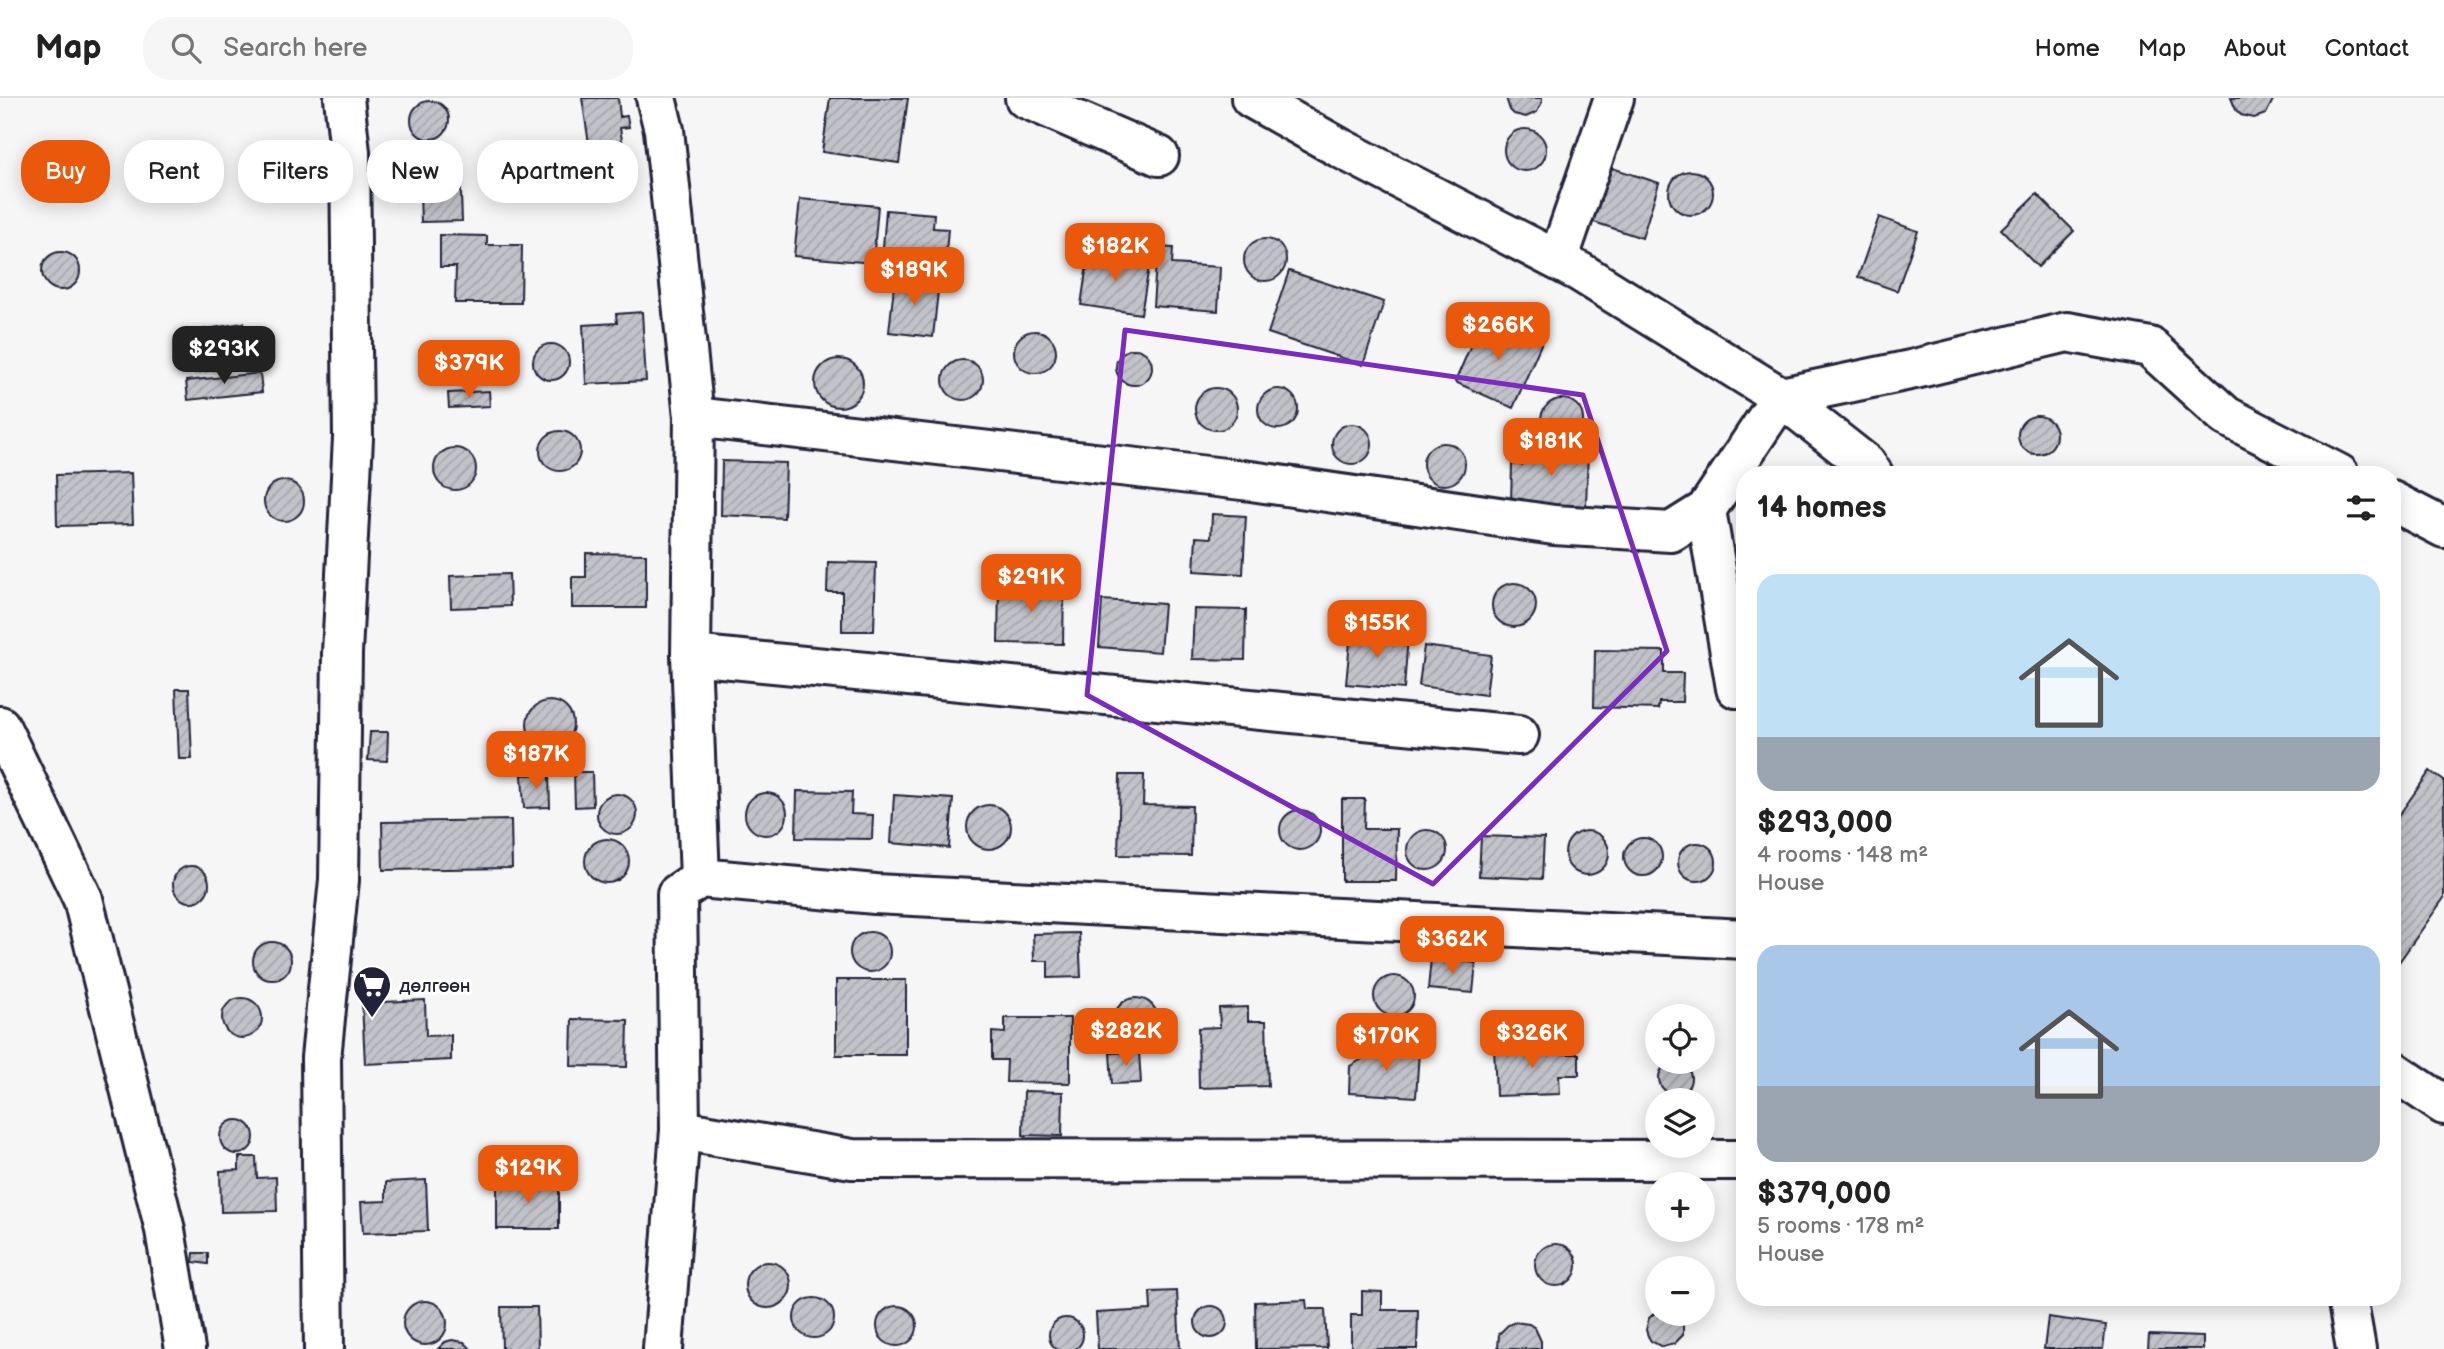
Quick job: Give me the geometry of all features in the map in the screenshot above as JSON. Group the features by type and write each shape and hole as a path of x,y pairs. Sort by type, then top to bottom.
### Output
{"street":[{"path":"324,1349 321,1058 339,880 342,653 352,438 350,152 344,98"},
{"path":"656,98 664,130 694,418 691,655 700,878"},
{"path":"1025,98 1159,156"},
{"path":"1251,98 1340,148 1558,260 1781,397 1868,466"},
{"path":"1558,260 1614,98"},
{"path":"694,418 1251,481 1553,525 1671,532 1706,510 1781,397 1915,369 2067,332 2150,347 2226,416 2324,466"},
{"path":"2401,506 2444,528"},
{"path":"1706,510 1736,688"},
{"path":"691,655 1519,735"},
{"path":"0,726 83,899 165,1230 185,1349"},
{"path":"663,1349 680,1130 677,894 700,878 875,894 1736,939"},
{"path":"2401,1076 2444,1105"},
{"path":"680,1130 852,1159 1736,1160"},
{"path":"2349,1306 2356,1349"}],"highlighted area":[{"path":"1125,330 1583,395 1667,651 1433,884 1087,695"}],"building":[{"path":"582,98 618,98 620,117 627,116 629,127 620,128 622,140 588,140"},
{"path":"830,98 908,98 899,163 822,152"},
{"path":"1506,98 1542,98 1542,102 1537,112 1526,117 1514,114"},
{"path":"2231,98 2274,98 2266,114 2254,118 2241,115"},
{"path":"430,101 444,106 449,120 444,134 430,139 416,134 411,120 416,106"},
{"path":"1525,129 1540,135 1546,150 1540,165 1525,171 1510,165 1504,150 1510,135"},
{"path":"1609,167 1659,183 1642,238 1591,221"},
{"path":"1691,171 1700,172 1707,177 1712,184 1712,202 1707,209 1700,214 1691,215 1682,214 1675,209 1670,202 1669,193 1670,184 1675,177 1682,172"},
{"path":"2037,194 2074,231 2038,267 2001,229"},
{"path":"800,199 878,206 873,263 794,256"},
{"path":"420,203 461,203 462,221 421,222"},
{"path":"886,210 934,214 933,228 948,229 945,265 882,260"},
{"path":"1879,217 1918,231 1897,291 1858,277"},
{"path":"440,235 487,236 487,245 522,245 521,303 455,303 456,267 440,267"},
{"path":"1265,239 1280,245 1286,260 1280,275 1265,281 1250,275 1244,260 1250,245"},
{"path":"1157,247 1173,248 1172,264 1220,267 1218,311 1153,306"},
{"path":"1089,251 1150,261 1141,314 1081,305"},
{"path":"61,252 74,258 80,271 74,284 61,290 48,284 42,271 48,258"},
{"path":"1289,271 1384,302 1363,365 1268,333"},
{"path":"895,277 939,282 933,337 889,332"},
{"path":"642,312 646,381 586,384 583,325 617,323 616,314"},
{"path":"1483,317 1542,342 1513,408 1455,382"},
{"path":"243,323 250,364 195,373 189,332"},
{"path":"1035,331 1050,337 1056,352 1050,367 1035,373 1020,367 1014,352 1020,337"},
{"path":"551,344 564,349 569,362 564,375 551,380 538,375 533,362 538,349"},
{"path":"1134,349 1147,354 1152,367 1147,380 1134,385 1121,380 1116,367 1121,354"},
{"path":"839,359 856,366 863,383 856,400 839,407 822,400 815,383 822,366"},
{"path":"963,360 977,366 983,380 977,394 963,400 949,394 943,380 949,366"},
{"path":"260,373 262,392 188,400 186,381"},
{"path":"1216,388 1231,394 1237,409 1231,424 1216,430 1201,424 1195,409 1201,394"},
{"path":"1278,389 1292,395 1298,409 1292,423 1278,429 1264,423 1258,409 1264,395"},
{"path":"489,391 490,406 449,408 448,393"},
{"path":"1562,399 1577,405 1583,420 1577,435 1562,441 1547,435 1541,420 1547,405"},
{"path":"2037,416 2050,422 2056,435 2050,448 2037,454 2024,448 2018,435 2024,422"},
{"path":"1352,424 1360,425 1366,430 1371,436 1371,452 1366,458 1360,463 1352,464 1344,463 1338,458 1333,452 1332,444 1333,436 1338,430 1344,425"},
{"path":"560,431 568,432 574,437 579,443 579,459 574,465 568,470 560,471 552,470 546,465 541,459 540,451 541,443 546,437 552,432"},
{"path":"1444,443 1459,449 1465,464 1459,479 1444,485 1429,479 1423,464 1429,449"},
{"path":"455,448 470,454 476,469 470,484 455,490 440,484 434,469 440,454"},
{"path":"1522,449 1588,451 1586,506 1511,503 1512,464 1522,465"},
{"path":"722,461 786,463 784,518 721,515"},
{"path":"131,473 133,524 57,526 56,475"},
{"path":"284,481 292,482 298,487 303,493 303,509 298,515 292,520 284,521 276,520 270,515 265,509 264,501 265,493 270,487 276,482"},
{"path":"1212,514 1246,516 1243,574 1194,571 1196,537 1211,538"},
{"path":"586,553 646,554 646,608 572,608 572,577 586,577"},
{"path":"828,562 876,563 874,631 842,631 842,592 827,592"},
{"path":"509,574 510,606 451,608 450,576"},
{"path":"1514,583 1529,590 1536,605 1529,620 1514,627 1499,620 1492,605 1499,590"},
{"path":"999,584 1064,586 1063,644 998,643"},
{"path":"1102,600 1164,604 1160,652 1099,647"},
{"path":"1194,609 1246,610 1245,660 1192,659"},
{"path":"1351,631 1408,636 1404,689 1346,684"},
{"path":"1424,646 1491,655 1486,695 1419,686"},
{"path":"1595,650 1664,651 1664,673 1683,673 1682,702 1659,702 1658,709 1594,707"},
{"path":"176,689 189,689 192,759 179,759"},
{"path":"550,701 566,708 573,724 566,740 550,747 534,740 527,724 534,708"},
{"path":"370,732 388,732 387,761 368,760"},
{"path":"2430,771 2444,781 2444,898 2401,959 2401,812"},
{"path":"574,772 592,772 593,806 575,807"},
{"path":"549,774 550,807 524,808 522,775"},
{"path":"1120,775 1144,775 1143,805 1192,806 1191,856 1118,855"},
{"path":"797,791 852,792 851,814 873,815 872,839 796,838"},
{"path":"766,793 781,799 787,814 781,829 766,835 751,829 745,814 751,799"},
{"path":"617,794 625,795 631,800 636,806 636,822 631,828 625,833 617,834 609,833 603,828 598,822 597,814 598,806 603,800 609,795"},
{"path":"894,795 953,799 949,848 891,843"},
{"path":"1342,799 1365,799 1364,829 1397,829 1396,881 1342,881"},
{"path":"989,805 1005,811 1011,827 1005,843 989,849 973,843 967,827 973,811"},
{"path":"1300,810 1308,811 1314,816 1319,822 1319,838 1314,844 1308,849 1300,850 1292,849 1286,844 1281,838 1280,830 1281,822 1286,816 1292,811"},
{"path":"511,820 512,868 383,870 382,822"},
{"path":"1427,830 1441,836 1447,850 1441,864 1427,870 1413,864 1407,850 1413,836"},
{"path":"1587,831 1602,838 1609,853 1602,868 1587,875 1572,868 1565,853 1572,838"},
{"path":"1481,836 1544,838 1542,879 1479,876"},
{"path":"1643,838 1656,844 1662,857 1656,870 1643,876 1630,870 1624,857 1630,844"},
{"path":"607,839 622,846 629,861 622,876 607,883 592,876 585,861 592,846"},
{"path":"1697,843 1710,849 1716,862 1710,875 1697,881 1684,875 1678,862 1684,849"},
{"path":"191,866 204,871 209,884 204,897 191,902 178,897 173,884 178,871"},
{"path":"870,932 878,933 884,938 889,944 889,960 884,966 878,971 870,972 862,971 856,966 851,960 850,952 851,944 856,938 862,933"},
{"path":"1079,933 1081,977 1048,978 1048,961 1034,961 1033,934"},
{"path":"272,942 285,948 291,961 285,974 272,980 259,974 253,961 259,948"},
{"path":"1431,958 1476,963 1473,993 1428,989"},
{"path":"1394,976 1408,982 1414,996 1408,1010 1394,1016 1380,1010 1374,996 1380,982"},
{"path":"836,980 906,980 906,1055 836,1055"},
{"path":"242,998 256,1004 262,1018 256,1032 242,1038 228,1032 222,1018 228,1004"},
{"path":"1136,998 1151,1005 1158,1020 1151,1035 1136,1042 1121,1035 1114,1020 1121,1005"},
{"path":"425,1000 426,1036 451,1035 451,1060 365,1064 362,1003"},
{"path":"1248,1007 1248,1021 1266,1021 1268,1086 1199,1088 1198,1028 1220,1027 1219,1008"},
{"path":"1005,1018 1070,1018 1070,1083 1006,1082 1007,1060 992,1060 992,1032 1005,1033"},
{"path":"572,1019 628,1020 627,1067 571,1066"},
{"path":"1557,1045 1557,1054 1579,1054 1579,1075 1559,1075 1560,1094 1496,1096 1494,1046"},
{"path":"1366,1048 1419,1051 1416,1097 1349,1093 1350,1066 1366,1057"},
{"path":"1139,1052 1141,1083 1112,1084 1110,1053"},
{"path":"1660,1074 1690,1074 1690,1084 1687,1088 1663,1088 1660,1084"},
{"path":"1024,1091 1063,1092 1062,1136 1023,1135"},
{"path":"237,1120 249,1125 254,1137 249,1149 237,1154 225,1149 220,1137 225,1125"},
{"path":"239,1157 256,1157 257,1178 276,1177 277,1211 221,1212 220,1171 239,1170"},
{"path":"426,1180 428,1231 363,1233 361,1202 386,1201 386,1182"},
{"path":"497,1180 559,1180 559,1229 497,1229"},
{"path":"1556,1244 1571,1250 1577,1265 1571,1280 1556,1286 1541,1280 1535,1265 1541,1250"},
{"path":"194,1253 208,1253 208,1264 193,1262"},
{"path":"768,1262 785,1268 791,1285 785,1302 768,1308 751,1302 745,1285 751,1268"},
{"path":"1177,1291 1180,1349 1098,1349 1096,1313 1151,1310 1150,1292"},
{"path":"1362,1291 1382,1292 1382,1310 1418,1310 1417,1349 1351,1349 1351,1315 1362,1315"},
{"path":"814,1298 828,1304 834,1318 828,1332 814,1338 800,1332 794,1318 800,1304"},
{"path":"1306,1300 1307,1309 1325,1309 1327,1348 1256,1349 1255,1302"},
{"path":"425,1301 440,1308 447,1323 440,1338 425,1345 410,1338 403,1323 410,1308"},
{"path":"897,1306 905,1307 911,1312 916,1318 916,1334 911,1340 905,1345 897,1346 889,1345 883,1340 878,1334 877,1326 878,1318 883,1312 889,1307"},
{"path":"1211,1306 1223,1310 1227,1322 1223,1334 1211,1338 1199,1334 1195,1322 1199,1310"},
{"path":"501,1307 537,1307 538,1349 502,1349"},
{"path":"2048,1317 2106,1325 2103,1349 2044,1349"},
{"path":"1066,1318 1078,1323 1081,1341 1078,1347 1072,1350 1054,1347 1049,1335 1054,1323"},
{"path":"1515,1322 1529,1324 1535,1328 1541,1341 1541,1349 1498,1349 1499,1334"},
{"path":"1647,1326 1683,1326 1683,1335 1674,1344 1662,1347 1651,1341"},
{"path":"2149,1335 2203,1337 2203,1349 2148,1349"},
{"path":"445,1342 464,1342 471,1349 438,1349"}],"place":[{"name":"дөлгөөн","path":"372,1019"}]}
